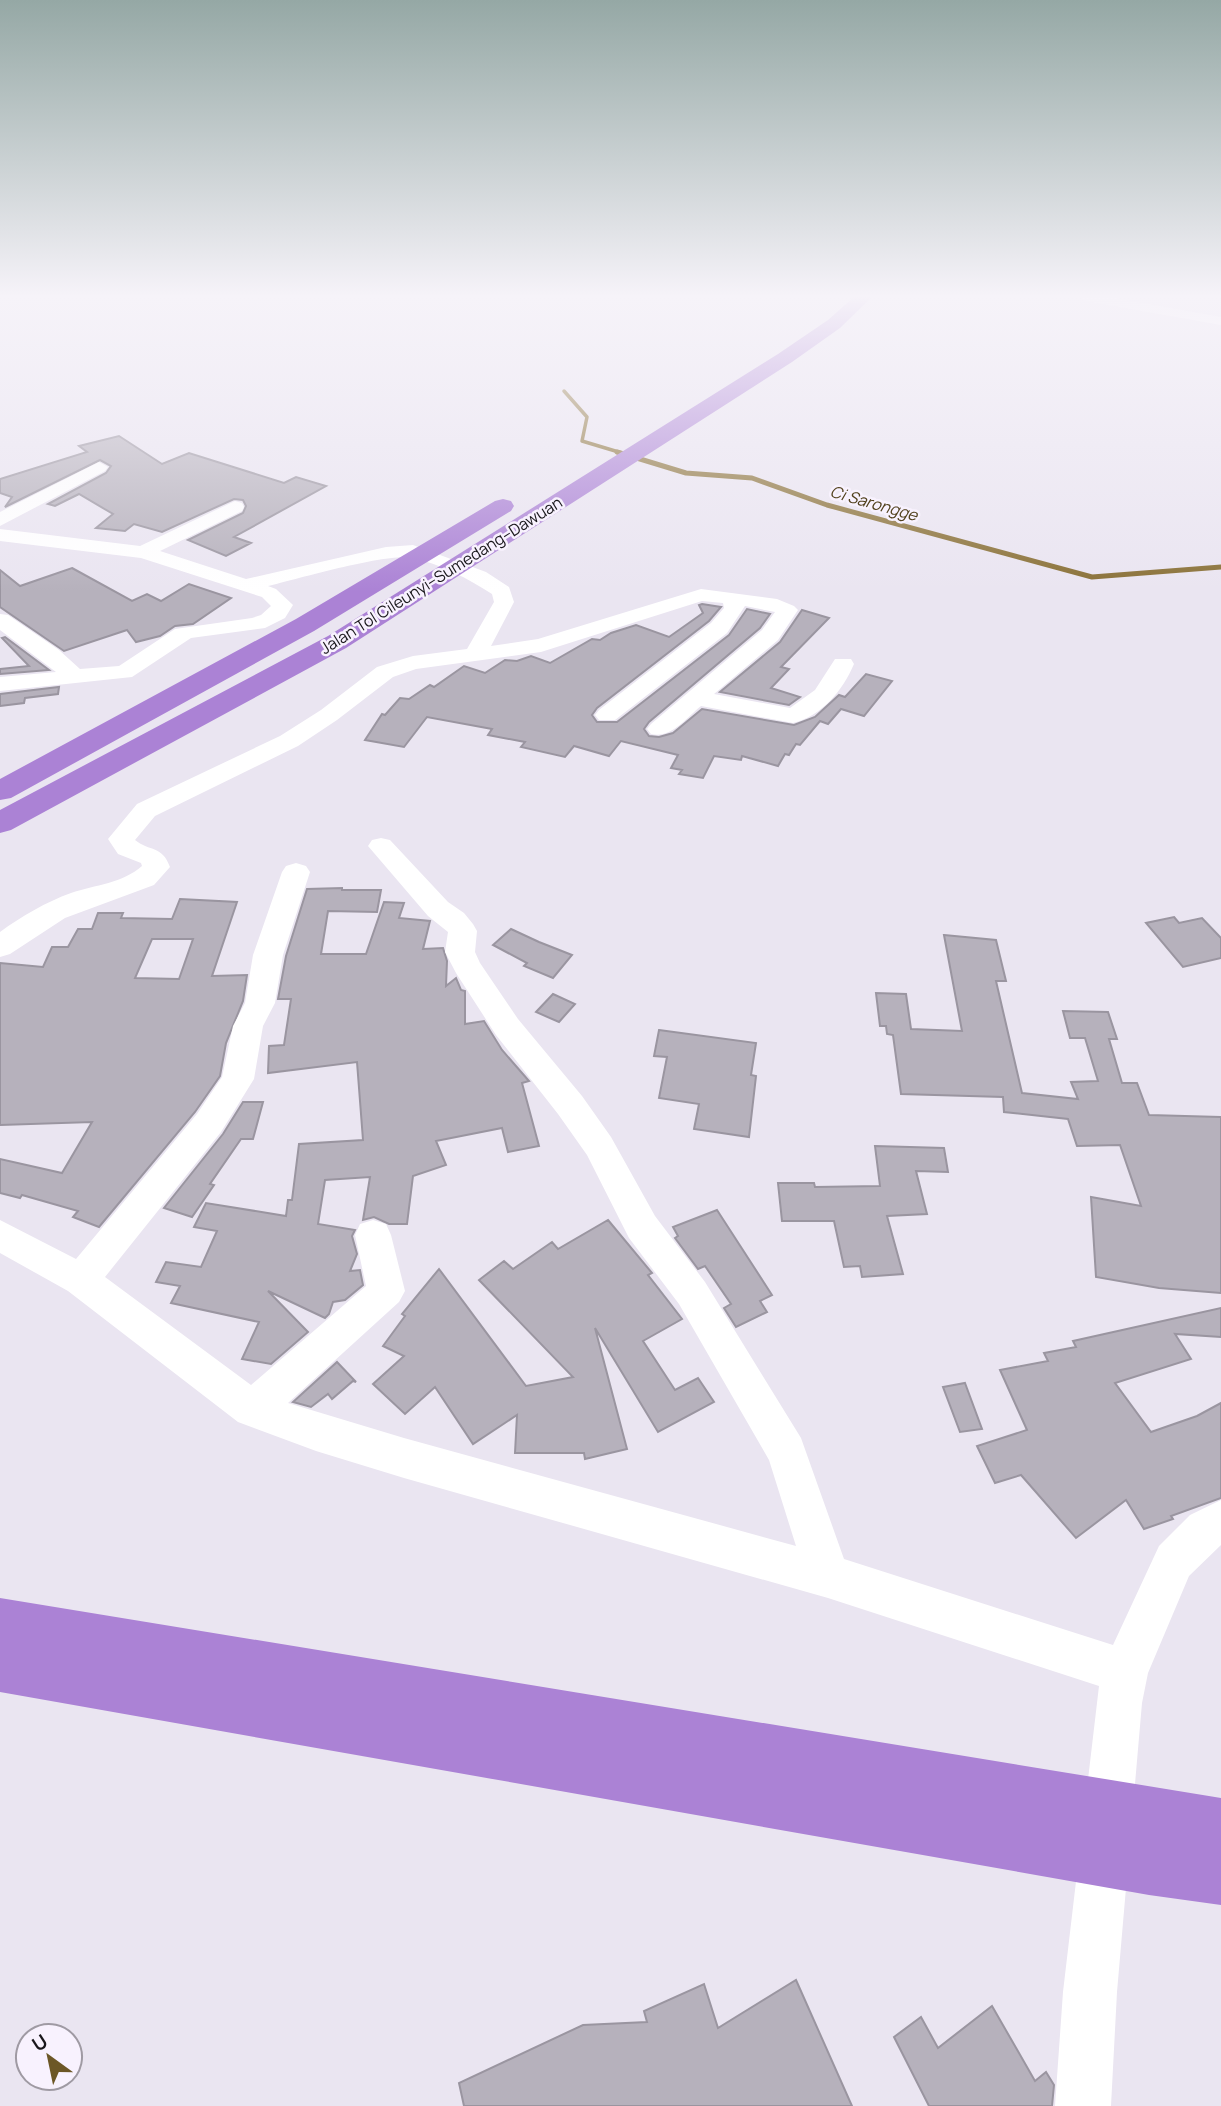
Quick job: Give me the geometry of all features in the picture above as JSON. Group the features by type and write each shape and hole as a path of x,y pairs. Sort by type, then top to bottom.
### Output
{"highway":[{"path":"660,411 686,395"},
{"name":"Jalan Tol Cileunyi–Sumedang–Dawuan","path":"0,823 337,642 726,395"},
{"name":"Jalan Tol Cileunyi–Sumedang–Dawuan","path":"0,791 305,625 518,497"},
{"path":"0,841 178,728"},
{"path":"1,1635 1221,1828"},
{"path":"1,1635 1149,1864 1221,1874"}],"street":[{"path":"0,520 99,467"},
{"path":"143,552 235,508"},
{"path":"0,535 143,552 246,585 276,599 282,606 281,611 255,625 179,634 140,666 124,672 0,684"},
{"path":"246,585 386,554 421,552 479,576 502,591 503,608 493,620 475,655"},
{"path":"0,947 31,923 48,914 151,874 156,867 153,858 127,848 121,839 146,810 289,741 385,672 413,663 541,645 701,595 777,605 787,610 770,635 659,729"},
{"path":"607,715 719,628 735,608 732,598"},
{"path":"0,620 51,655 76,678"},
{"path":"700,642 745,657"},
{"path":"697,698 793,716 802,712 835,681 843,664"},
{"path":"381,846 438,909 454,920 463,931 460,952 466,966 507,1027 570,1105 599,1146 642,1227 692,1293 723,1342 787,1452 828,1576"},
{"path":"81,1280 209,1123 238,1079 248,1026 260,1003 268,955 296,872"},
{"path":"0,1235 81,1280 252,1409 316,1432 404,1458 828,1576 1122,1687"},
{"path":"252,1409 386,1291 373,1235"},
{"path":"1083,2106 1090,1992 1122,1687 1174,1561 1205,1530 1221,1521"}],"building":[{"path":"119,436 162,464 189,453 284,483 296,477 326,486 234,537 251,543 226,556 188,540 243,513 246,506 243,500 234,499 162,532 134,524 125,531 96,528 113,514 79,494 55,506 48,504 106,473 111,466 100,460 5,507 12,497 0,493 0,479 87,452 79,446"},
{"path":"72,568 132,601 147,594 161,601 189,584 231,598 193,624 175,626 160,636 136,642 127,630 64,651 0,607 0,570 20,586"},
{"path":"699,605 721,607 709,621 597,708 592,715 597,722 617,722 729,635 747,609 770,614 760,628 649,722 644,729 649,736 659,737 673,733 702,709 794,725 815,717 839,695 845,697 866,674 892,681 864,716 841,709 828,724 820,721 800,745 796,744 789,755 785,754 778,766 742,756 741,760 714,756 703,778 679,774 682,770 671,768 678,755 621,741 609,756 574,746 565,757 521,747 525,742 488,735 492,729 427,717 404,747 365,740 382,714 385,715 400,698 409,699 430,685 434,687 464,666 485,673 505,660 517,661 531,656 550,663 592,639 600,640 611,633 636,625 669,637 703,613"},
{"path":"802,610 829,618 781,667 789,669 771,688 800,697 789,705 720,692 780,642"},
{"path":"5,637 49,670 0,674 0,669 29,666 2,638"},
{"path":"59,687 58,694 25,698 24,703 0,706 0,694"},
{"path":"307,889 381,890 377,912 328,911 321,954 366,954 384,902 404,903 399,918 430,921 423,949 443,948 447,961 446,986 456,978 461,990 465,991 465,1024 484,1021 502,1050 529,1081 522,1083 539,1146 508,1152 502,1128 436,1141 446,1165 413,1176 407,1224 389,1224 374,1217 363,1220 370,1177 325,1180 318,1224 355,1230 352,1236 357,1254 350,1271 360,1270 363,1285 345,1300 333,1302 325,1318 268,1291 308,1332 271,1364 242,1359 259,1322 171,1303 180,1286 156,1282 166,1262 201,1267 217,1231 194,1227 206,1203 286,1216 288,1200 292,1200 299,1144 363,1140 357,1062 268,1073 269,1046 284,1045 291,999 278,999 286,956"},
{"path":"180,899 237,902 212,976 247,975 243,1001 226,1043 220,1076 195,1112 99,1227 73,1217 78,1211 22,1195 20,1198 0,1193 0,1159 62,1173 92,1122 0,1125 0,963 43,967 52,947 68,947 78,929 92,929 98,913 123,913 121,918 172,919","holes":["152,939 193,939 179,979 135,978"]},
{"path":"1174,917 1179,923 1202,918 1221,938 1221,958 1183,967 1146,923"},
{"path":"511,929 572,955 553,978 524,966 527,963 493,945"},
{"path":"944,935 996,940 1006,981 996,981 1022,1093 1078,1099 1071,1082 1098,1081 1085,1038 1070,1038 1063,1011 1108,1012 1117,1039 1109,1039 1122,1083 1137,1083 1149,1115 1221,1117 1221,1293 1159,1288 1096,1277 1091,1197 1141,1206 1120,1145 1077,1146 1068,1119 1004,1112 1003,1097 901,1094 893,1035 887,1034 886,1026 880,1026 876,993 906,994 911,1029 962,1031"},
{"path":"553,994 575,1004 559,1022 536,1012"},
{"path":"659,1030 756,1043 751,1075 756,1076 749,1137 694,1129 699,1104 659,1098 667,1057 654,1056"},
{"path":"243,1102 263,1102 253,1139 241,1139 210,1184 214,1185 192,1217 164,1208 223,1134"},
{"path":"875,1146 944,1148 948,1172 916,1171 927,1214 887,1216 903,1274 862,1277 860,1266 844,1267 834,1221 782,1221 778,1183 814,1183 815,1187 880,1186"},
{"path":"717,1210 772,1295 760,1301 767,1312 736,1327 724,1308 731,1304 705,1266 698,1269 675,1238 678,1236 673,1227"},
{"path":"608,1220 652,1273 648,1275 682,1319 643,1341 675,1390 698,1378 714,1402 658,1432 595,1328 627,1449 585,1459 584,1453 515,1453 517,1415 473,1444 435,1387 405,1414 373,1384 404,1356 383,1346 405,1316 402,1314 439,1269 526,1386 573,1377 479,1280 504,1261 513,1269 552,1242 558,1249"},
{"path":"1221,1308 1221,1337 1175,1334 1191,1359 1115,1383 1151,1432 1197,1416 1221,1403 1221,1498 1144,1529 1126,1500 1076,1538 1021,1475 995,1483 977,1446 1027,1430 1000,1370 1048,1361 1044,1353 1076,1347 1073,1341"},
{"path":"337,1362 356,1382 353,1381 332,1399 328,1394 311,1407 293,1402"},
{"path":"965,1383 982,1429 960,1432 943,1387"},
{"path":"796,1980 852,2106 464,2106 459,2083 583,2025 647,2022 644,2011 704,1984 718,2028"},
{"path":"992,2006 1035,2081 1046,2072 1054,2085 1052,2106 929,2106 894,2037 921,2017 938,2048"}],"waterway":[{"name":"Ci Sarongge","path":"568,395 587,417 582,441 622,453"},
{"name":"Ci Sarongge","path":"617,452 686,473 752,478 827,505 1092,577 1221,567"}]}
